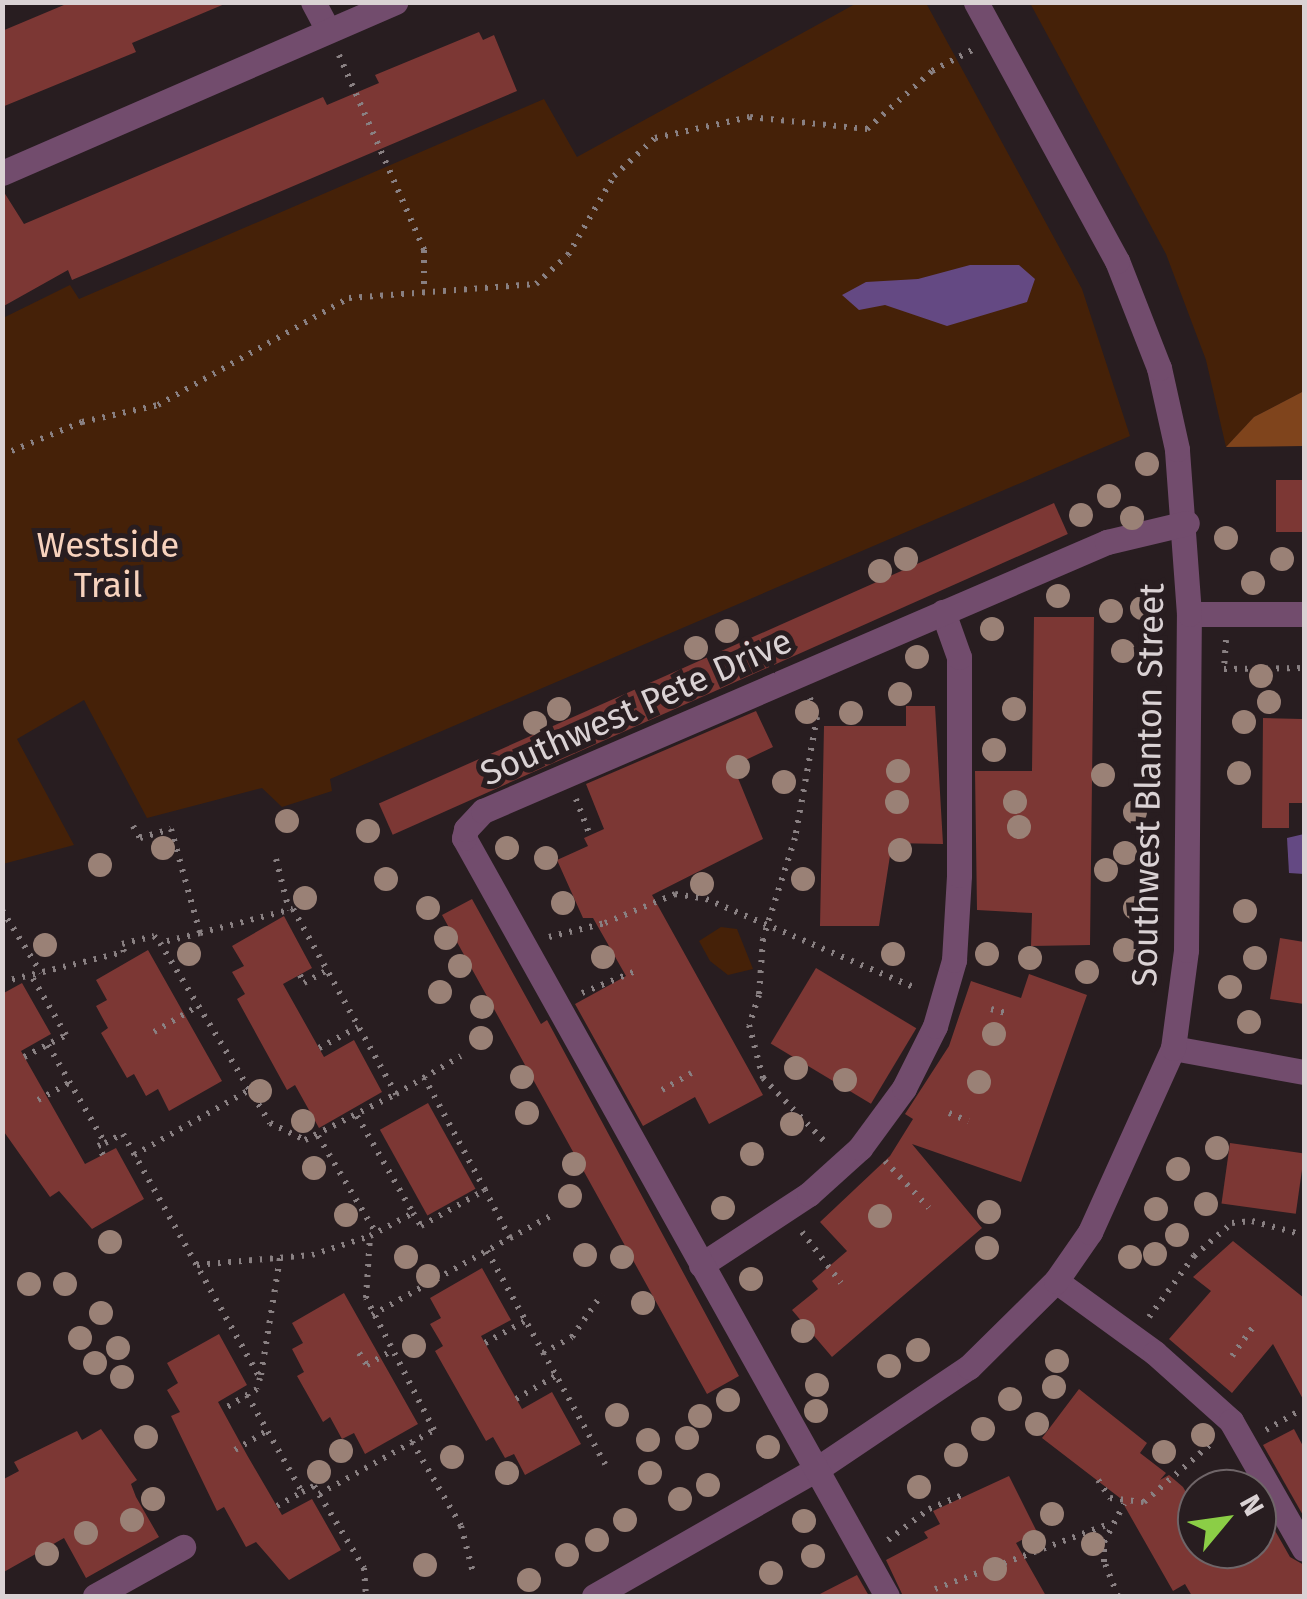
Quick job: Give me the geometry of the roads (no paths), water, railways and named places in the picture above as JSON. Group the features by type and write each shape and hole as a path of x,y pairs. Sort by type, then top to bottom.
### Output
{"street":[{"path":"313,2 328,30"},
{"path":"2,173 396,2"},
{"name":"Southwest Blanton Street","path":"594,1596 817,1469 970,1367 1056,1281 1110,1200 1173,1048 1186,950 1189,614 1187,523 1159,368 1140,316 976,2"},
{"name":"Southwest Pete Drive","path":"887,1596 464,838 472,821 943,612 1107,542 1187,523"},
{"path":"701,1265 786,1209 855,1152 904,1088 944,996 954,960 960,875 960,658 943,612"},
{"path":"1189,614 1304,614"},
{"path":"1173,1048 1304,1072"},
{"path":"1056,1281 1133,1337 1240,1434 1304,1550"},
{"path":"95,1596 182,1547"}],"park label":[{"name":"Westside Trail","path":"108,565"}]}
